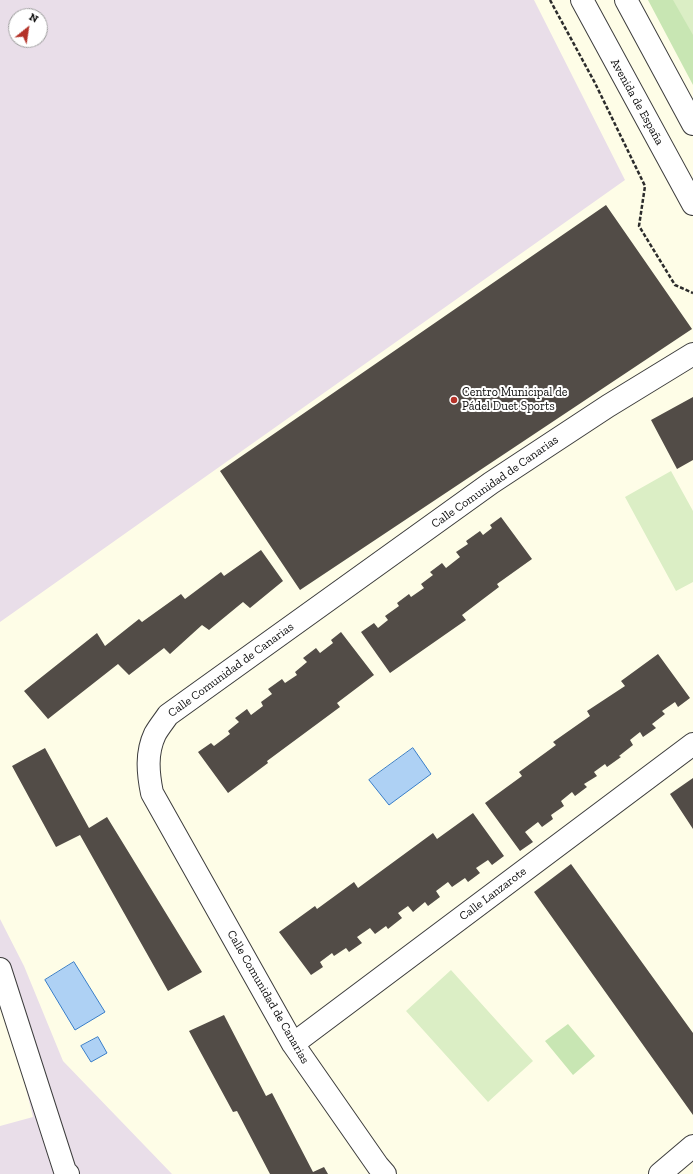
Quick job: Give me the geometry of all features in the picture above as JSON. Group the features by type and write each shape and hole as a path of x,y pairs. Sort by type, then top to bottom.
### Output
{"street":[{"name":"Avenida de España","path":"582,0 693,204"},
{"path":"626,0 693,124"},
{"name":"Calle Comunidad de Canarias","path":"385,1174 293,1044 152,793 148,774 149,751 155,734 168,715 491,483 608,406 693,354"},
{"name":"Calle Lanzarote","path":"293,1044 693,744"},
{"path":"0,969 68,1174"},
{"path":"660,1174 693,1146"}],"path":[{"path":"550,0 646,186 638,226 675,285 693,293"}],"shaded area":[{"path":"0,0 534,0 625,180 0,622"},
{"path":"0,919 24,966 63,1061 172,1174 0,1174 0,1126 33,1117 6,1008 0,995"}],"green space":[{"path":"648,0 693,0 693,85"},
{"path":"673,0 693,0 693,35"},
{"path":"671,471 693,511 693,582 676,591 625,497"},
{"path":"451,970 533,1061 488,1102 406,1011"},
{"path":"568,1024 595,1056 573,1075 545,1041"}],"water":[{"path":"413,748 431,774 389,805 369,780"},
{"path":"74,962 105,1012 75,1030 45,980"},
{"path":"98,1037 107,1053 91,1062 81,1046"}],"building":[{"name":"Centro Municipal de Pádel Duet Sports","path":"606,205 692,329 300,590 220,471"},
{"path":"693,397 693,460 677,469 651,420"},
{"path":"501,517 532,559 497,584 499,587 462,615 466,620 390,673 361,632 374,623 378,628 388,620 385,616 399,606 397,603 409,594 411,597 424,588 421,584 433,575 430,572 442,563 446,568 460,557 456,552 468,544 466,541 480,531 483,535 492,528 490,525"},
{"path":"261,550 283,581 250,608 243,602 209,630 202,625 170,654 164,648 129,675 118,664 48,719 24,691 97,633 105,646 139,619 142,622 181,594 185,599 221,572 224,576"},
{"path":"341,632 374,675 337,703 340,707 267,761 268,763 228,793 198,752 211,743 214,746 230,734 228,731 239,722 235,718 247,709 251,715 263,706 261,702 272,694 268,689 282,679 285,683 297,675 295,672 307,662 303,658 316,648 320,653 333,643 331,640"},
{"path":"658,654 690,698 678,707 675,702 662,711 665,714 652,724 656,728 643,737 640,732 630,740 633,745 619,756 621,757 607,767 605,764 594,772 597,776 584,784 587,787 575,796 572,792 561,801 564,806 551,815 553,819 542,827 538,822 525,832 533,842 520,851 485,803 522,776 519,772 556,745 553,742 590,716 587,711 625,686 621,681"},
{"path":"45,748 89,828 107,817 202,972 168,991 80,835 56,847 12,766"},
{"path":"693,778 693,829 670,794"},
{"path":"473,813 504,856 492,865 488,860 476,868 480,873 468,882 465,878 452,887 448,882 436,891 440,897 428,906 425,902 413,912 408,906 398,913 402,918 388,929 386,926 375,934 370,928 357,937 362,943 349,952 346,948 334,956 332,953 320,962 323,967 311,975 279,932 315,906 317,909 354,882 358,888 433,833 437,839"},
{"path":"571,864 693,1033 693,1115 534,892"},
{"path":"224,1015 266,1096 272,1093 313,1172 324,1167 328,1174 270,1174 237,1111 233,1112 189,1031"}],"place":[{"name":"Centro Municipal de Pádel Duet Sports","path":"454,400"}]}
